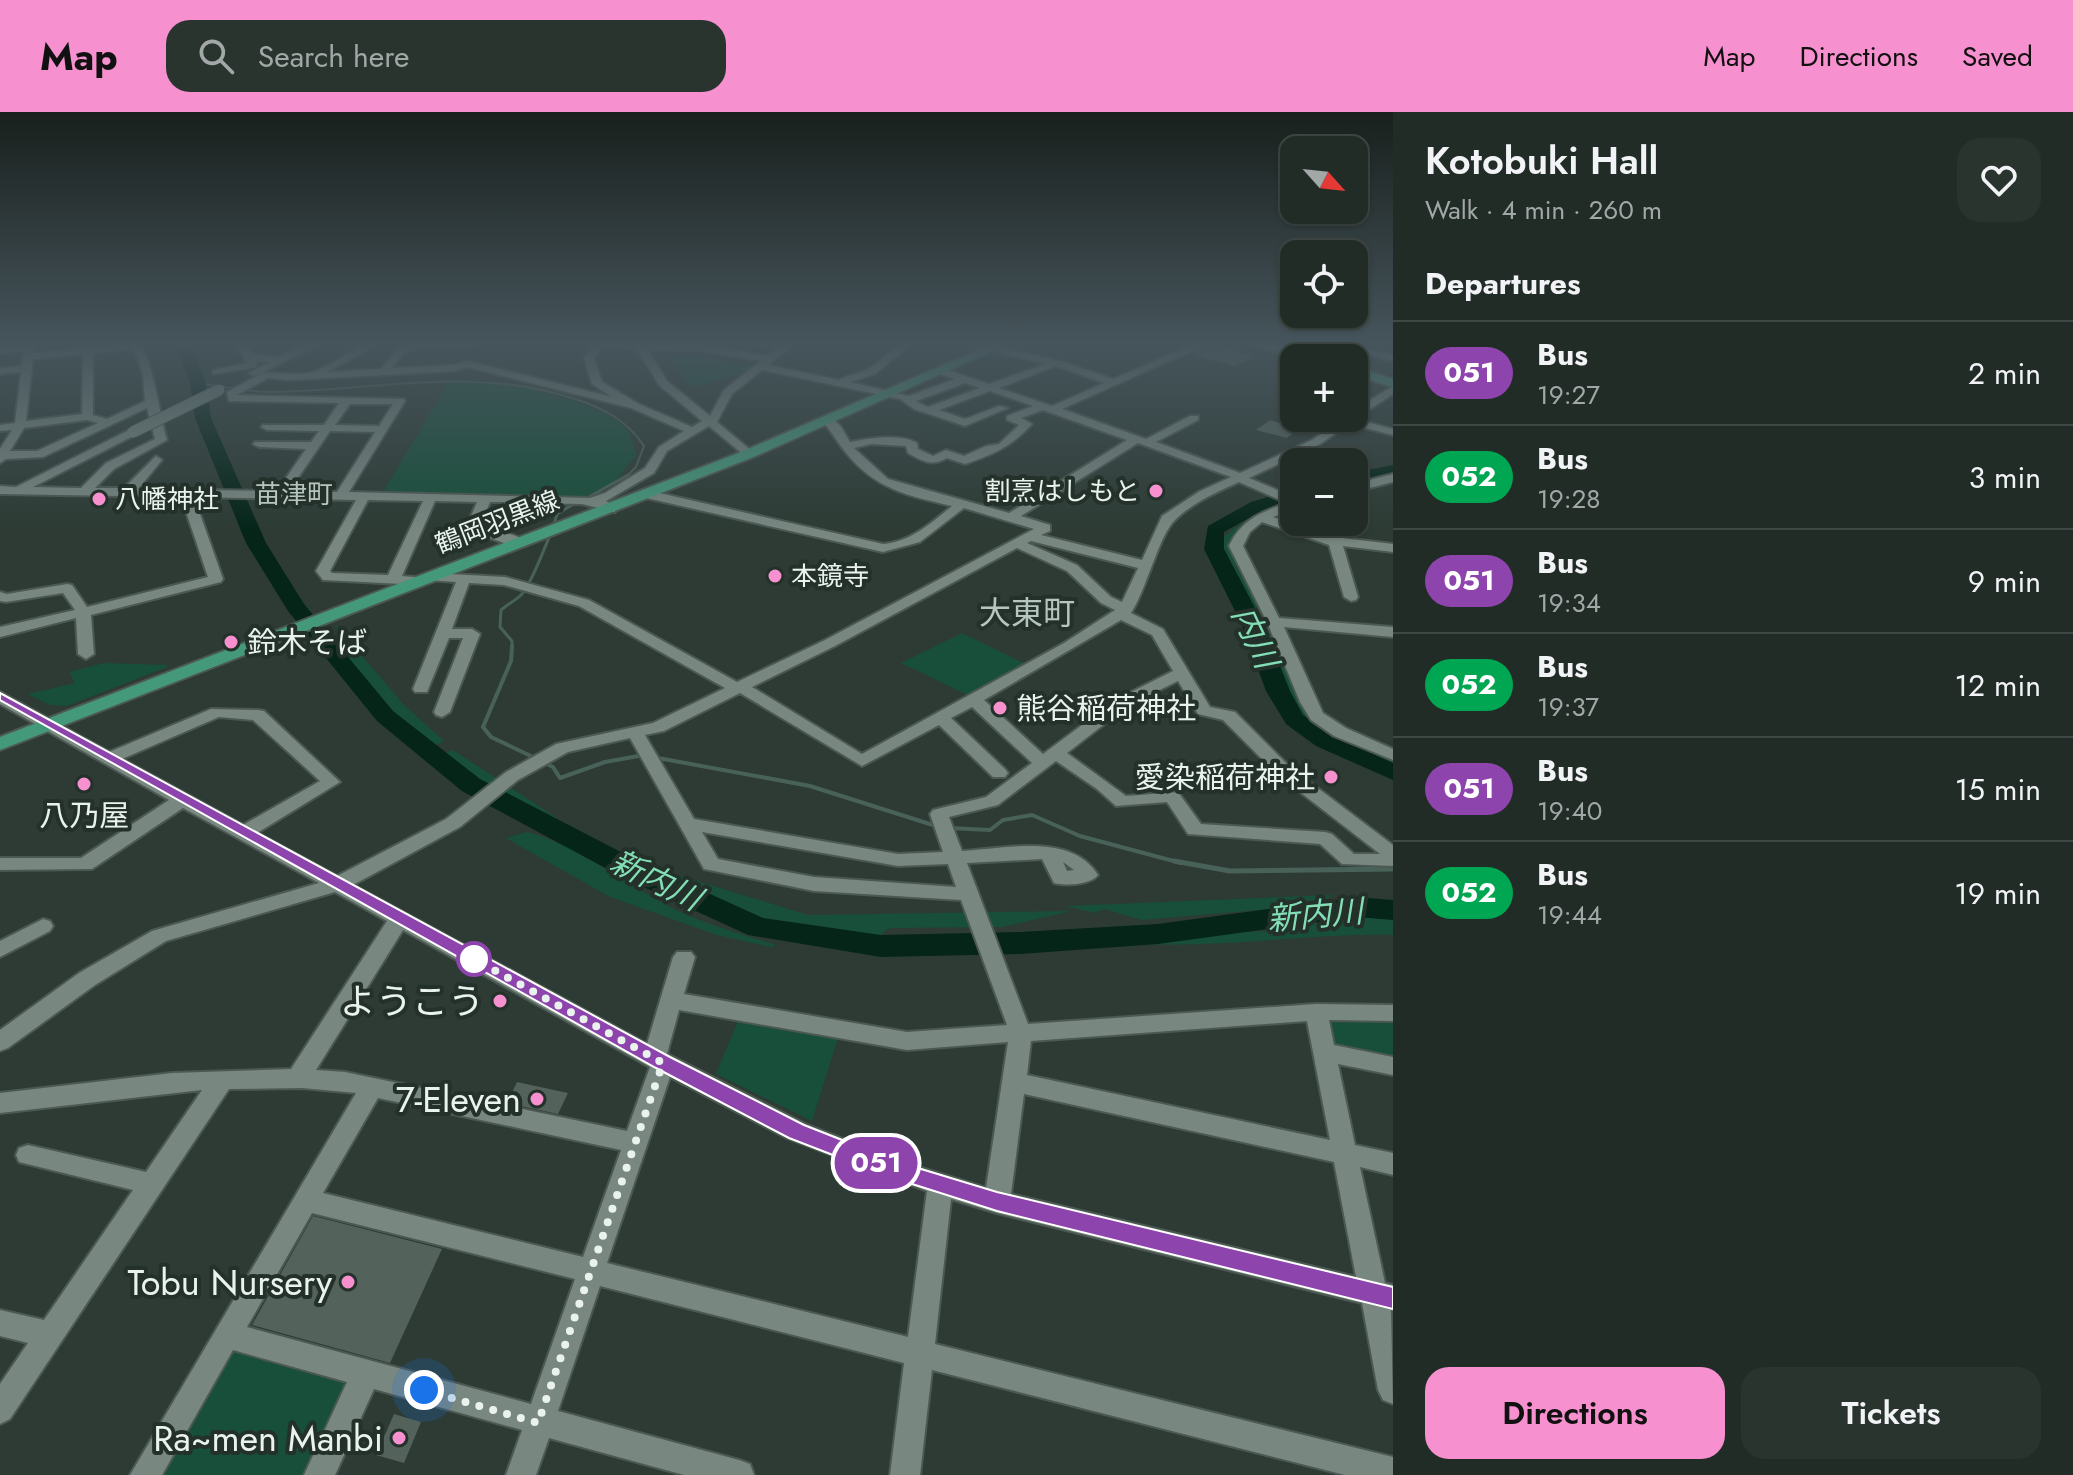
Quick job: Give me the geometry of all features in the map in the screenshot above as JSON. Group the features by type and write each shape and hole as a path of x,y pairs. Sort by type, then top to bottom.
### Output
{"main road":[{"name":"鶴岡羽黒線","path":"0,744 610,509 749,454 861,405"}],"street":[{"path":"2,457 20,426 23,405"},
{"path":"87,405 87,417"},
{"path":"2,457 39,455 145,405"},
{"path":"84,492 110,466 161,440 152,405"},
{"path":"0,496 189,405"},
{"path":"259,405 280,409 313,405"},
{"path":"284,495 344,405"},
{"path":"341,495 398,405"},
{"path":"629,405 693,431"},
{"path":"689,405 749,454"},
{"path":"0,490 593,501 609,496 650,470 663,449 715,418 722,405"},
{"path":"915,405 965,423 1003,408"},
{"path":"930,410 944,405"},
{"path":"993,405 1021,415"},
{"path":"1039,405 1234,473 1280,497"},
{"path":"846,446 871,441 911,443 912,451 933,461 946,454 965,460 990,448 1002,447 1026,424 1011,418 1058,405"},
{"path":"280,409 267,427 382,429"},
{"path":"0,428 87,417 107,422"},
{"path":"1011,517 1143,440 1194,418"},
{"path":"0,1042 87,979 159,936 339,884 454,822 512,776 562,748 658,727 1045,528 884,482 864,467 846,446 834,425 827,420"},
{"path":"1368,424 1393,432"},
{"path":"364,496 323,571 328,577 505,581 584,603 738,687 862,761 942,719 1123,612 1148,566 1167,519 1237,477 1316,442 1331,432"},
{"path":"259,444 315,446"},
{"path":"128,492 156,460 131,456"},
{"path":"1368,484 1393,478"},
{"path":"0,632 147,599 216,579 186,493"},
{"path":"646,494 883,548 892,548 935,527 962,504"},
{"path":"394,578 431,497"},
{"path":"469,538 485,498"},
{"path":"513,499 497,538 511,538 518,544"},
{"path":"593,501 610,509"},
{"path":"1280,509 1260,517 1241,531 1236,546 1317,716 1340,732 1393,755"},
{"path":"1260,517 1335,542 1393,548"},
{"path":"1025,540 1148,566"},
{"path":"1025,540 1072,568 1090,581 1106,600 1158,632 1204,711 1229,716 1284,771 1393,857"},
{"path":"1335,542 1351,597"},
{"path":"421,689 464,579"},
{"path":"2,598 67,588 83,611 86,654"},
{"path":"1274,622 1392,634"},
{"path":"442,712 472,634 443,633"},
{"path":"997,1202 1021,1034 939,814 992,801 1123,702 1181,673"},
{"path":"0,697 658,1060 796,1131 940,1185 997,1202 1383,1296"},
{"path":"974,700 1049,758 1103,785 1122,802 1172,796 1195,830 1325,838 1349,860 1393,857"},
{"path":"109,758 217,712 258,715 331,782 245,832"},
{"path":"942,719 999,773"},
{"path":"636,734 711,864 814,884 969,898"},
{"path":"0,864 85,864 182,800"},
{"path":"688,824 898,860 1049,854"},
{"path":"299,1077 400,918"},
{"path":"0,950 43,926"},
{"path":"521,1475 634,1143 684,957"},
{"path":"671,1000 907,1041 1316,1012 1393,1013"},
{"path":"1316,1012 1345,1153 1383,1296 1393,1390"},
{"path":"1325,1052 1393,1066"},
{"path":"0,1103 121,1086 299,1077 372,1087 634,1143"},
{"path":"0,1409 222,1080"},
{"path":"1014,1082 1393,1164"},
{"path":"145,1475 372,1087"},
{"path":"28,1155 152,1184"},
{"path":"905,1475 940,1185"},
{"path":"306,1200 1393,1472"},
{"path":"0,1323 50,1335"},
{"path":"226,1335 705,1471 739,1475"},
{"path":"319,1475 366,1374"}],"green space":[{"path":"435,405 583,405 603,412 628,431 636,455 615,482 584,497 382,494"},
{"path":"1280,506 1251,520 1232,545 1237,569 1256,599 1301,707 1326,728 1393,758 1393,767 1320,731 1286,696 1261,625 1219,542 1234,528"},
{"path":"335,624 404,705 444,741 432,747 373,693 350,661"},
{"path":"962,633 1026,664 972,697 901,663"},
{"path":"104,663 167,667 67,706 50,705 28,694 75,683 69,672"},
{"path":"453,750 557,818 553,824 466,778 440,755"},
{"path":"527,832 581,854 691,917 776,945 771,947 717,935 610,897 506,838"},
{"path":"639,863 808,915 1072,911 1002,927 889,928 876,939 764,925 690,893"},
{"path":"1333,895 1316,905 1142,920 1104,909 1095,913 1065,906"},
{"path":"1374,912 1393,915 1393,935 1193,944 1126,943 1165,940 1199,932 1285,931 1330,917"},
{"path":"1334,1016 1393,1017 1393,1060 1329,1044 1325,1025"},
{"path":"738,1021 838,1038 812,1121 716,1074"},
{"path":"227,1348 353,1381 310,1475 154,1475"}],"building":[{"path":"1270,420 1280,423 1280,432 1294,432 1287,438 1256,430"},
{"name":"7-Eleven","path":"517,1082 568,1093 558,1114 507,1103"},
{"name":"Tobu Nursery","path":"313,1216 442,1249 390,1363 252,1325"},
{"name":"Ra~men Manbi","path":"394,1414 421,1422 404,1463 376,1455"}],"waterway":[{"name":"新内川","path":"201,405 203,418 256,543 295,607 385,716 471,785 634,871 758,928 881,946 1020,943 1158,934 1357,907 1393,910"},
{"path":"589,405 614,416 644,446 636,467 628,475"},
{"name":"内川","path":"1368,475 1393,470"},
{"path":"585,499 628,475"},
{"name":"内川","path":"1280,499 1257,506 1215,530 1214,549 1252,623 1278,691 1294,719 1325,741 1393,772"},
{"path":"512,646 512,641 500,627 501,610 525,589 557,514 577,502"},
{"path":"512,646 511,661 483,727 491,737 535,758"},
{"path":"543,762 553,767 560,778 605,762 644,755"},
{"path":"658,758 810,786 936,826"},
{"path":"949,828 990,830 1003,820 1032,815 1080,836 1181,863"},
{"path":"1174,861 1230,871 1393,869"}],"bus line":[{"name":"051","path":"0,697 663,1063 796,1131 895,1170 997,1202 1393,1298"}],"place":[{"name":"割烹はしもと","path":"1156,491"},
{"name":"八幡神社","path":"99,499"},
{"name":"本鏡寺","path":"775,576"},
{"name":"鈴木そば","path":"231,642"},
{"name":"熊谷稲荷神社","path":"1000,708"},
{"name":"愛染稲荷神社","path":"1331,777"},
{"name":"八乃屋","path":"84,784"},
{"name":"ようこう","path":"500,1001"},
{"name":"7-Eleven","path":"537,1099"},
{"name":"Tobu Nursery","path":"348,1282"},
{"name":"Ra~men Manbi","path":"399,1438"}],"district":[{"name":"苗津町","path":"294,494"},
{"name":"大東町","path":"1027,613"}],"route":[{"path":"424,1390 538,1423 663,1063 474,959"}]}
